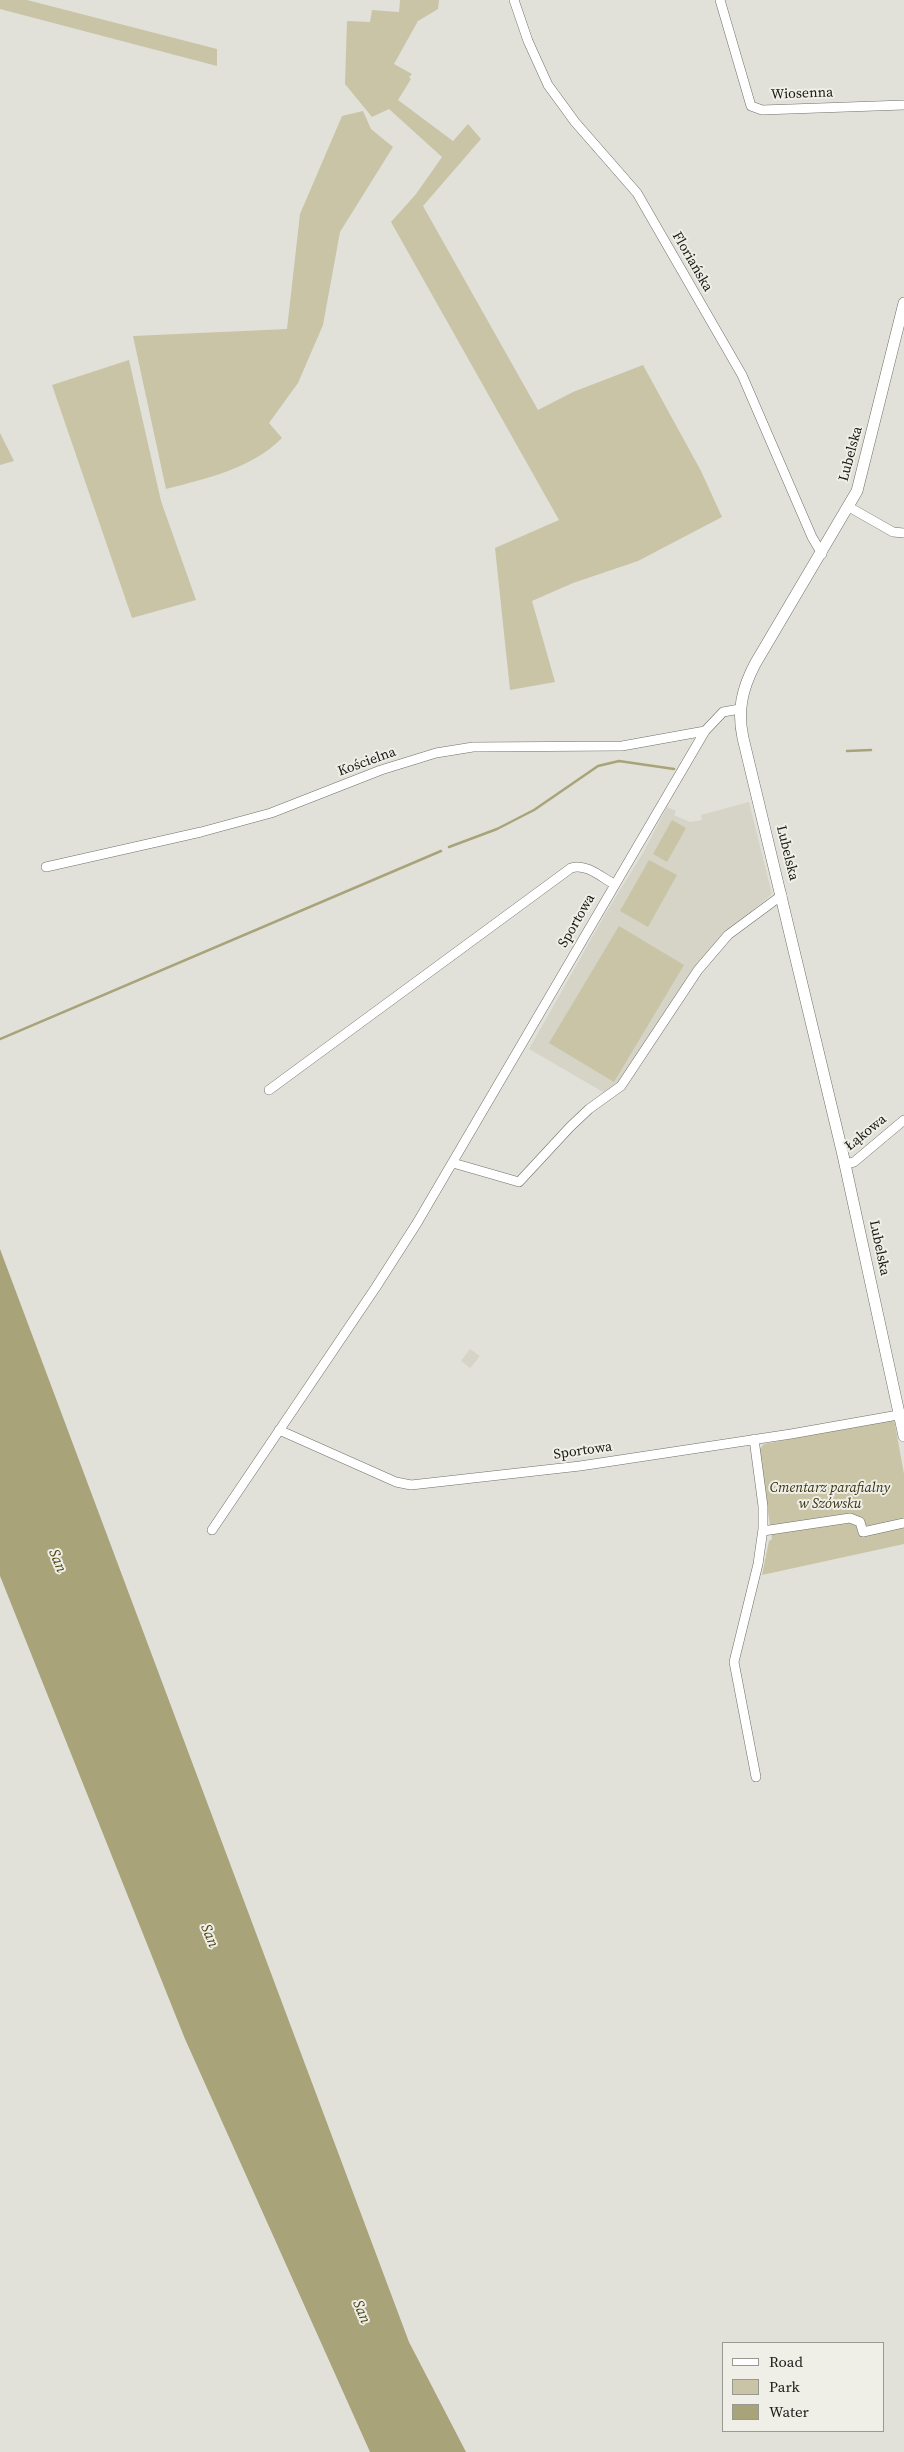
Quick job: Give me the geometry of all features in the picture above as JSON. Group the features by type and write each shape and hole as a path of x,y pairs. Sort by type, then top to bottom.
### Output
{"main road":[{"name":"Lubelska","path":"904,303 863,476 849,507 755,664 744,687 740,709 743,738 845,1164 902,1414 904,1436"}],"street":[{"name":"Floriańska","path":"514,0 528,41 548,85 575,122 637,193 742,375 812,537 822,554"},
{"name":"Wiosenna","path":"720,0 751,106 762,110 904,105"},
{"path":"849,507 893,532 904,533"},
{"name":"Sportowa","path":"212,1530 376,1287 453,1163 614,884 705,731 723,712 740,709"},
{"name":"Kościelna","path":"46,867 270,814 381,770 436,753 473,747 622,746 705,731"},
{"path":"269,1090 571,868 579,866 585,868 614,884"},
{"path":"453,1163 519,1182 577,1121 621,1086 698,970 728,935 782,895"},
{"name":"Łąkowa","path":"845,1164 854,1162 904,1120"},
{"name":"Sportowa","path":"279,1430 396,1482 412,1485 580,1466 902,1414"},
{"path":"754,1439 763,1506 763,1531 758,1564 734,1662 756,1777"},
{"path":"763,1531 850,1518 860,1522 863,1532 904,1524"}],"shaded area":[{"path":"749,802 772,894 727,932 615,1087 603,1092 529,1049 607,911 643,853 667,807 676,811 674,815 690,822 702,820 701,815"},
{"path":"470,1349 480,1356 470,1368 461,1361"}],"green space":[{"path":"0,0 27,0 217,49 217,66 0,9"},
{"path":"400,0 439,0 438,9 418,21 394,64 412,74 398,100 453,141 468,124 481,139 423,206 538,410 573,392 643,365 701,471 722,517 638,561 573,583 532,601 555,682 510,690 495,548 559,520 391,222 416,194 442,157 389,109 372,117 345,84 347,21 370,22 372,10 399,12"},
{"path":"363,111 371,129 393,147 340,232 323,325 298,383 269,423 282,438 270,449 243,465 213,476 166,489 133,336 287,329 300,214 342,116"},
{"path":"129,360 161,501 196,600 132,618 52,385"},
{"path":"0,433 14,461 0,465"},
{"path":"672,820 686,828 667,862 653,854"},
{"path":"649,860 677,875 648,927 620,911"},
{"path":"619,926 684,965 614,1082 549,1043"},
{"name":"Cmentarz parafialny w Szówsku","path":"894,1419 904,1474 904,1544 762,1575 769,1541 772,1539 759,1450 764,1444"}],"water":[{"name":"San","path":"0,1249 409,2342 466,2452 370,2452 185,2039 0,1576"}],"waterway":[{"path":"847,751 871,750"},
{"path":"449,847 497,829 534,810 598,766 619,761 674,769"},
{"path":"0,1039 441,851"}]}
